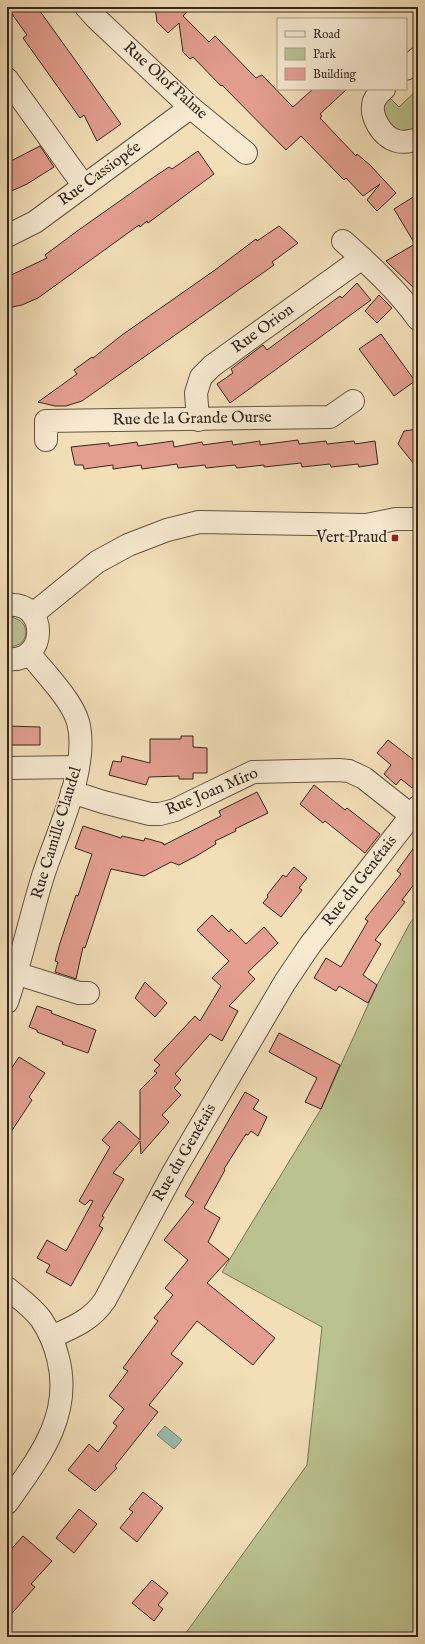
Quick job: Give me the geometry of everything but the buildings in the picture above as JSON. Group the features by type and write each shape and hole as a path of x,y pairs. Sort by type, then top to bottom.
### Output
{"street":[{"name":"Rue Olof Palme","path":"96,11 189,106 246,153"},
{"path":"407,68 418,58"},
{"path":"7,79 84,186"},
{"path":"383,90 378,94 374,101 373,109 376,122 382,132 398,142 409,142 418,139"},
{"name":"Rue Cassiopée","path":"7,236 35,222 183,113 189,106"},
{"path":"343,241 362,258 412,296 418,319"},
{"name":"Rue Orion","path":"198,420 196,393 201,377 212,366 362,258"},
{"name":"Rue de la Grande Ourse","path":"46,440 46,421 330,417 353,401"},
{"path":"33,614 97,562 128,545 167,530 199,522 366,525 396,519 418,519"},
{"path":"366,525 395,533 418,533"},
{"path":"7,604 20,606 33,614 38,624 38,634 34,647 29,653 19,658 7,659"},
{"name":"Rue Camille Claudel","path":"7,1000 43,877 72,792 78,767 81,744 80,732 73,709 29,653"},
{"path":"7,768 78,767"},
{"name":"Rue Joan Miro","path":"72,792 103,802 150,814 160,814 175,810 253,772 339,770 353,773 364,778 415,811"},
{"name":"Rue du Genétais","path":"51,1337 78,1325 97,1312 105,1300 174,1171 285,982 310,945 415,811"},
{"path":"15,973 79,993 88,993"},
{"path":"7,1288 33,1311 41,1320 51,1337 60,1367 62,1386 57,1419 39,1456 7,1503"}],"green space":[{"path":"418,89 418,133 397,134 380,111 389,97 399,107"},
{"path":"10,617 18,619 23,623 26,634 20,644 14,646 7,646 7,618"},
{"path":"418,913 418,1637 183,1637 307,1465 322,1327 222,1272 321,1109 377,985 410,923"}],"water":[{"path":"165,1426 182,1440 174,1449 157,1435"}],"place":[{"name":"Vert Praud","path":"395,538"}]}
